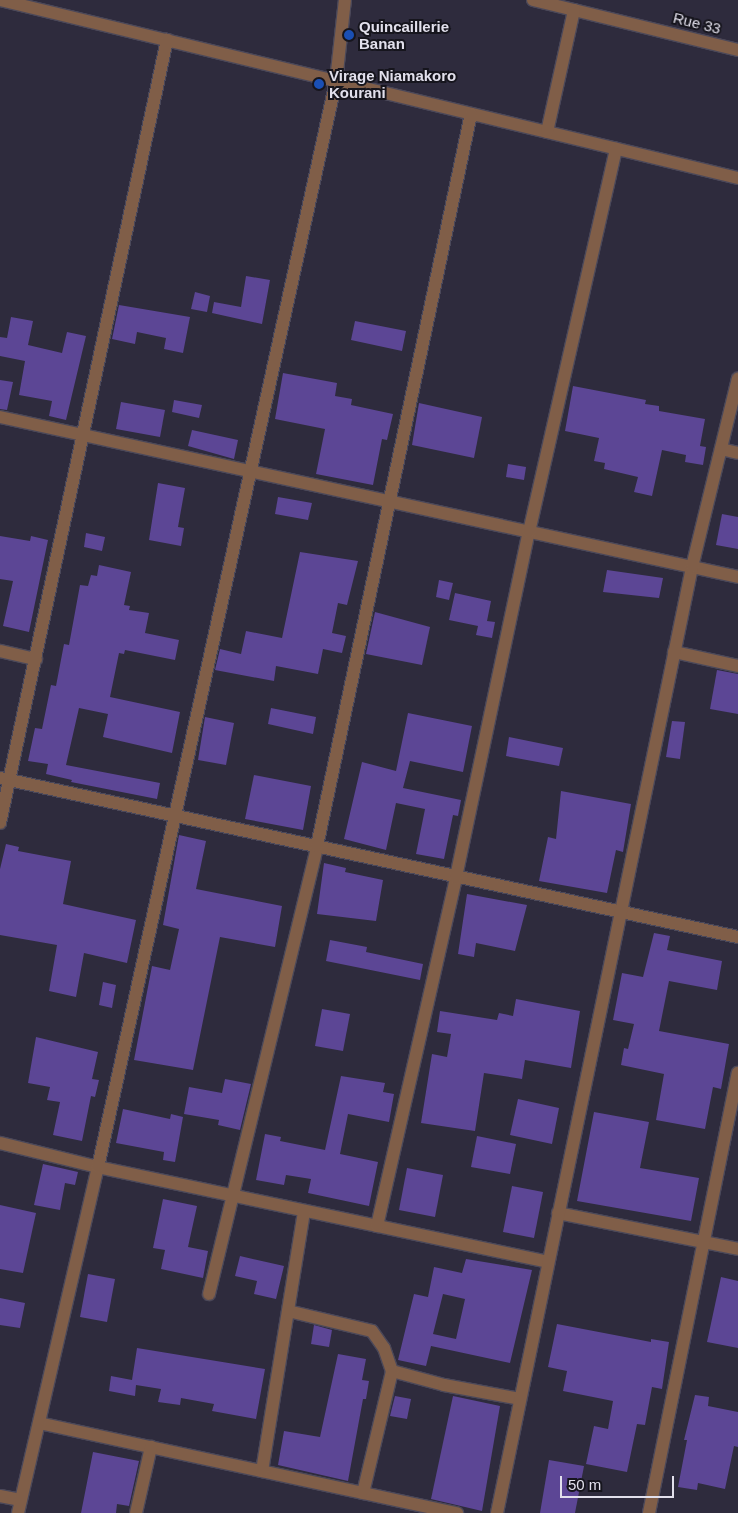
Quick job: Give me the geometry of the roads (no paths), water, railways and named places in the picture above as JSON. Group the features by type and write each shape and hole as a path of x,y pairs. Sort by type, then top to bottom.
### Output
{"street":[{"path":"0,0 738,178"},
{"path":"0,1496 20,1507 98,1168 173,815 336,81 345,0"},
{"name":"Rue 33","path":"533,0 738,50"},
{"path":"547,132 574,10"},
{"path":"0,823 5,779 36,659 167,40"},
{"path":"209,1294 317,846 471,114"},
{"path":"377,1226 456,876 529,532 616,149"},
{"path":"497,1513 692,567 738,379"},
{"path":"0,417 738,577"},
{"path":"721,449 738,453"},
{"path":"0,651 36,659"},
{"path":"674,652 738,666"},
{"path":"5,779 738,938"},
{"path":"649,1513 738,1073"},
{"path":"0,1144 98,1168 548,1262"},
{"path":"262,1471 304,1211"},
{"path":"558,1213 738,1249"},
{"path":"288,1311 372,1331 384,1348 392,1371 363,1493"},
{"path":"392,1371 444,1385 520,1399"},
{"path":"39,1422 457,1513"},
{"path":"136,1513 151,1446"}],"place":[{"name":"Quincaillerie Banan","path":"349,35"},
{"name":"Virage Niamakoro Kourani","path":"319,84"}]}
